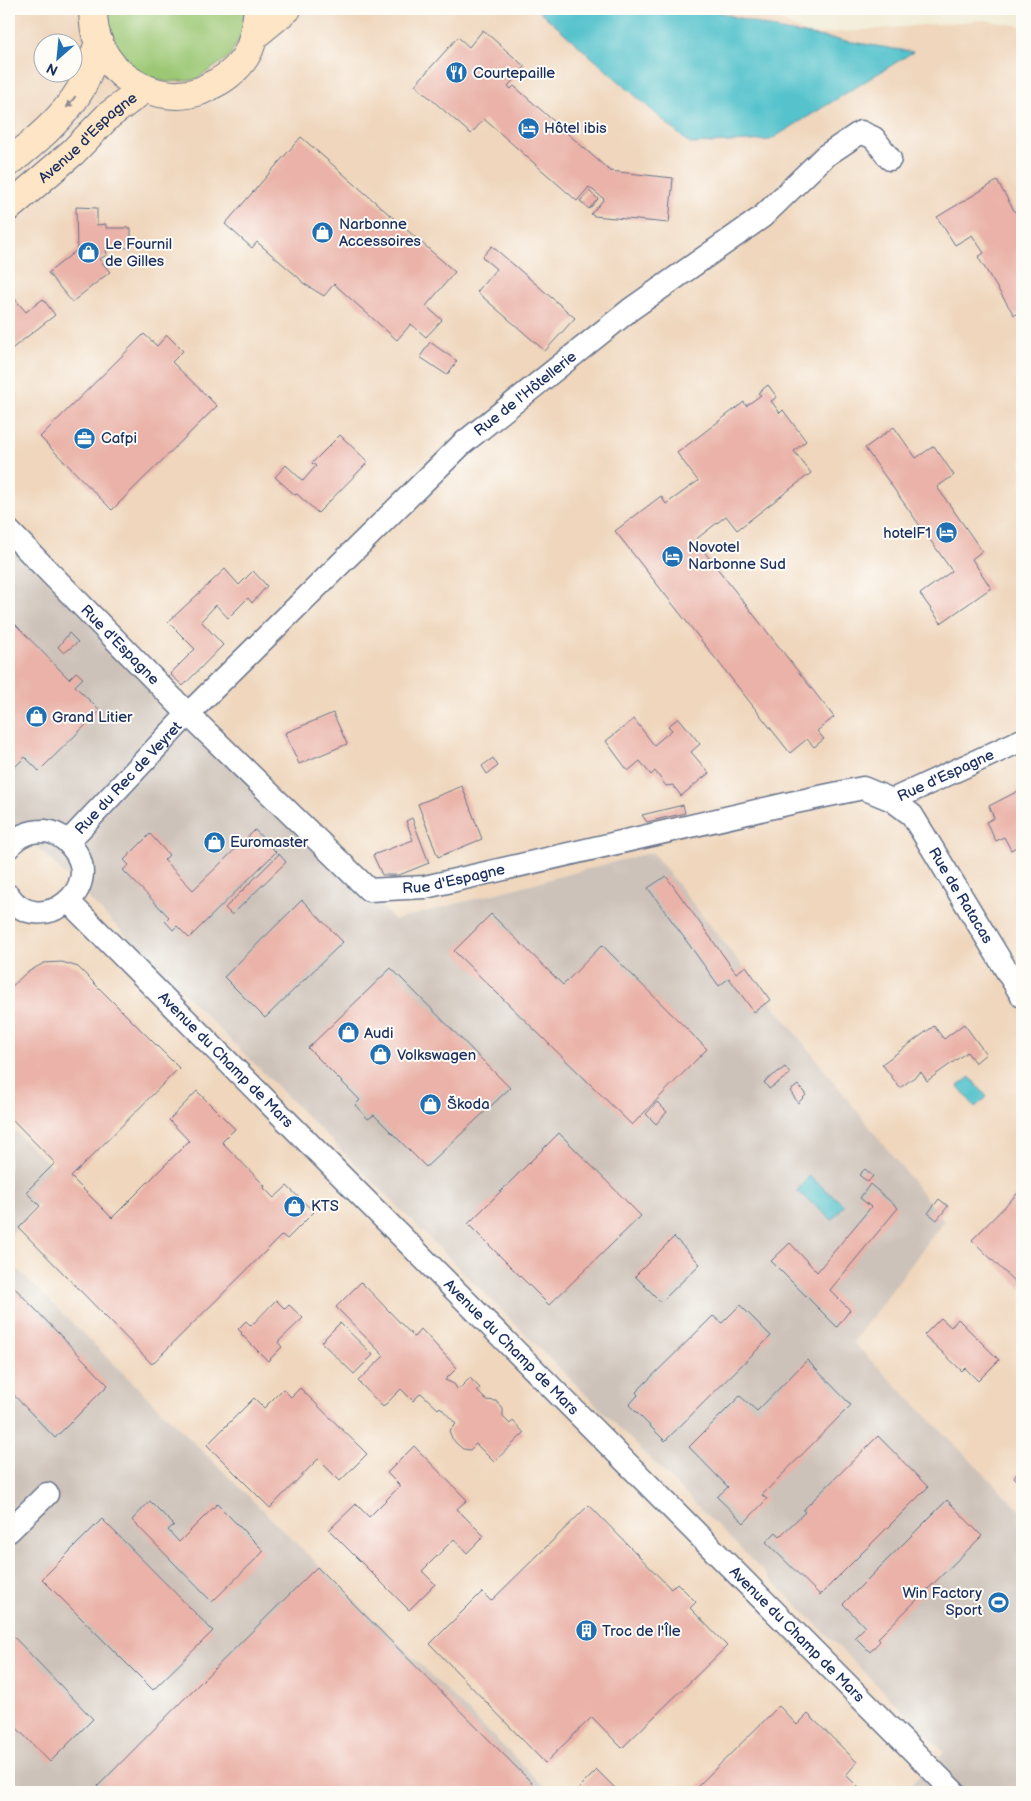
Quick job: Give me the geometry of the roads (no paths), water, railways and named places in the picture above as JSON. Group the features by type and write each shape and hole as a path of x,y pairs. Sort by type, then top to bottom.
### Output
{"main road":[{"path":"93,9 99,43 108,60 121,74 144,89 165,94 199,91 224,79 238,66 248,52 254,36 258,9"},
{"path":"254,36 287,9"},
{"path":"9,162 22,153 57,119 80,90 99,43"},
{"name":"Avenue d'Espagne","path":"9,207 73,152 108,116 144,89"}],"street":[{"name":"Rue de l'Hôtellerie","path":"188,714 462,444 610,326 762,217 825,156 861,132 874,138 890,159"},
{"name":"Rue d'Espagne","path":"9,531 188,714 369,890 425,887 863,788 892,800 1022,740"},
{"name":"Rue du Rec de Veyret","path":"68,842 188,714"},
{"name":"Rue de Ratacas","path":"892,800 912,816 1022,996"},
{"path":"10,843 34,831 49,832 64,838 68,842 77,853 82,868 80,883 74,896 54,910 44,912 24,909 10,900"},
{"name":"Avenue du Champ de Mars","path":"68,901 954,1792"},
{"path":"9,1531 47,1494"}],"water":[{"path":"537,9 708,9 780,30 913,52 770,140 690,144"},
{"path":"970,1077 987,1097 975,1107 958,1086"},
{"path":"809,1176 844,1205 832,1220 797,1191"}],"place":[{"name":"Courtepaille","path":"457,73"},
{"name":"Hôtel ibis","path":"528,128"},
{"name":"Narbonne Accessoires","path":"323,233"},
{"name":"Le Fournil de Gilles","path":"89,253"},
{"name":"Cafpi","path":"85,438"},
{"name":"hotelF1","path":"947,533"},
{"name":"Novotel Narbonne Sud","path":"672,556"},
{"name":"Grand Litier","path":"36,717"},
{"name":"Euromaster","path":"214,842"},
{"name":"Audi","path":"348,1033"},
{"name":"Volkswagen","path":"381,1055"},
{"name":"Škoda","path":"431,1104"},
{"name":"KTS","path":"295,1206"},
{"name":"Win Factory Sport","path":"998,1602"},
{"name":"Troc de l'Île","path":"586,1631"}]}
